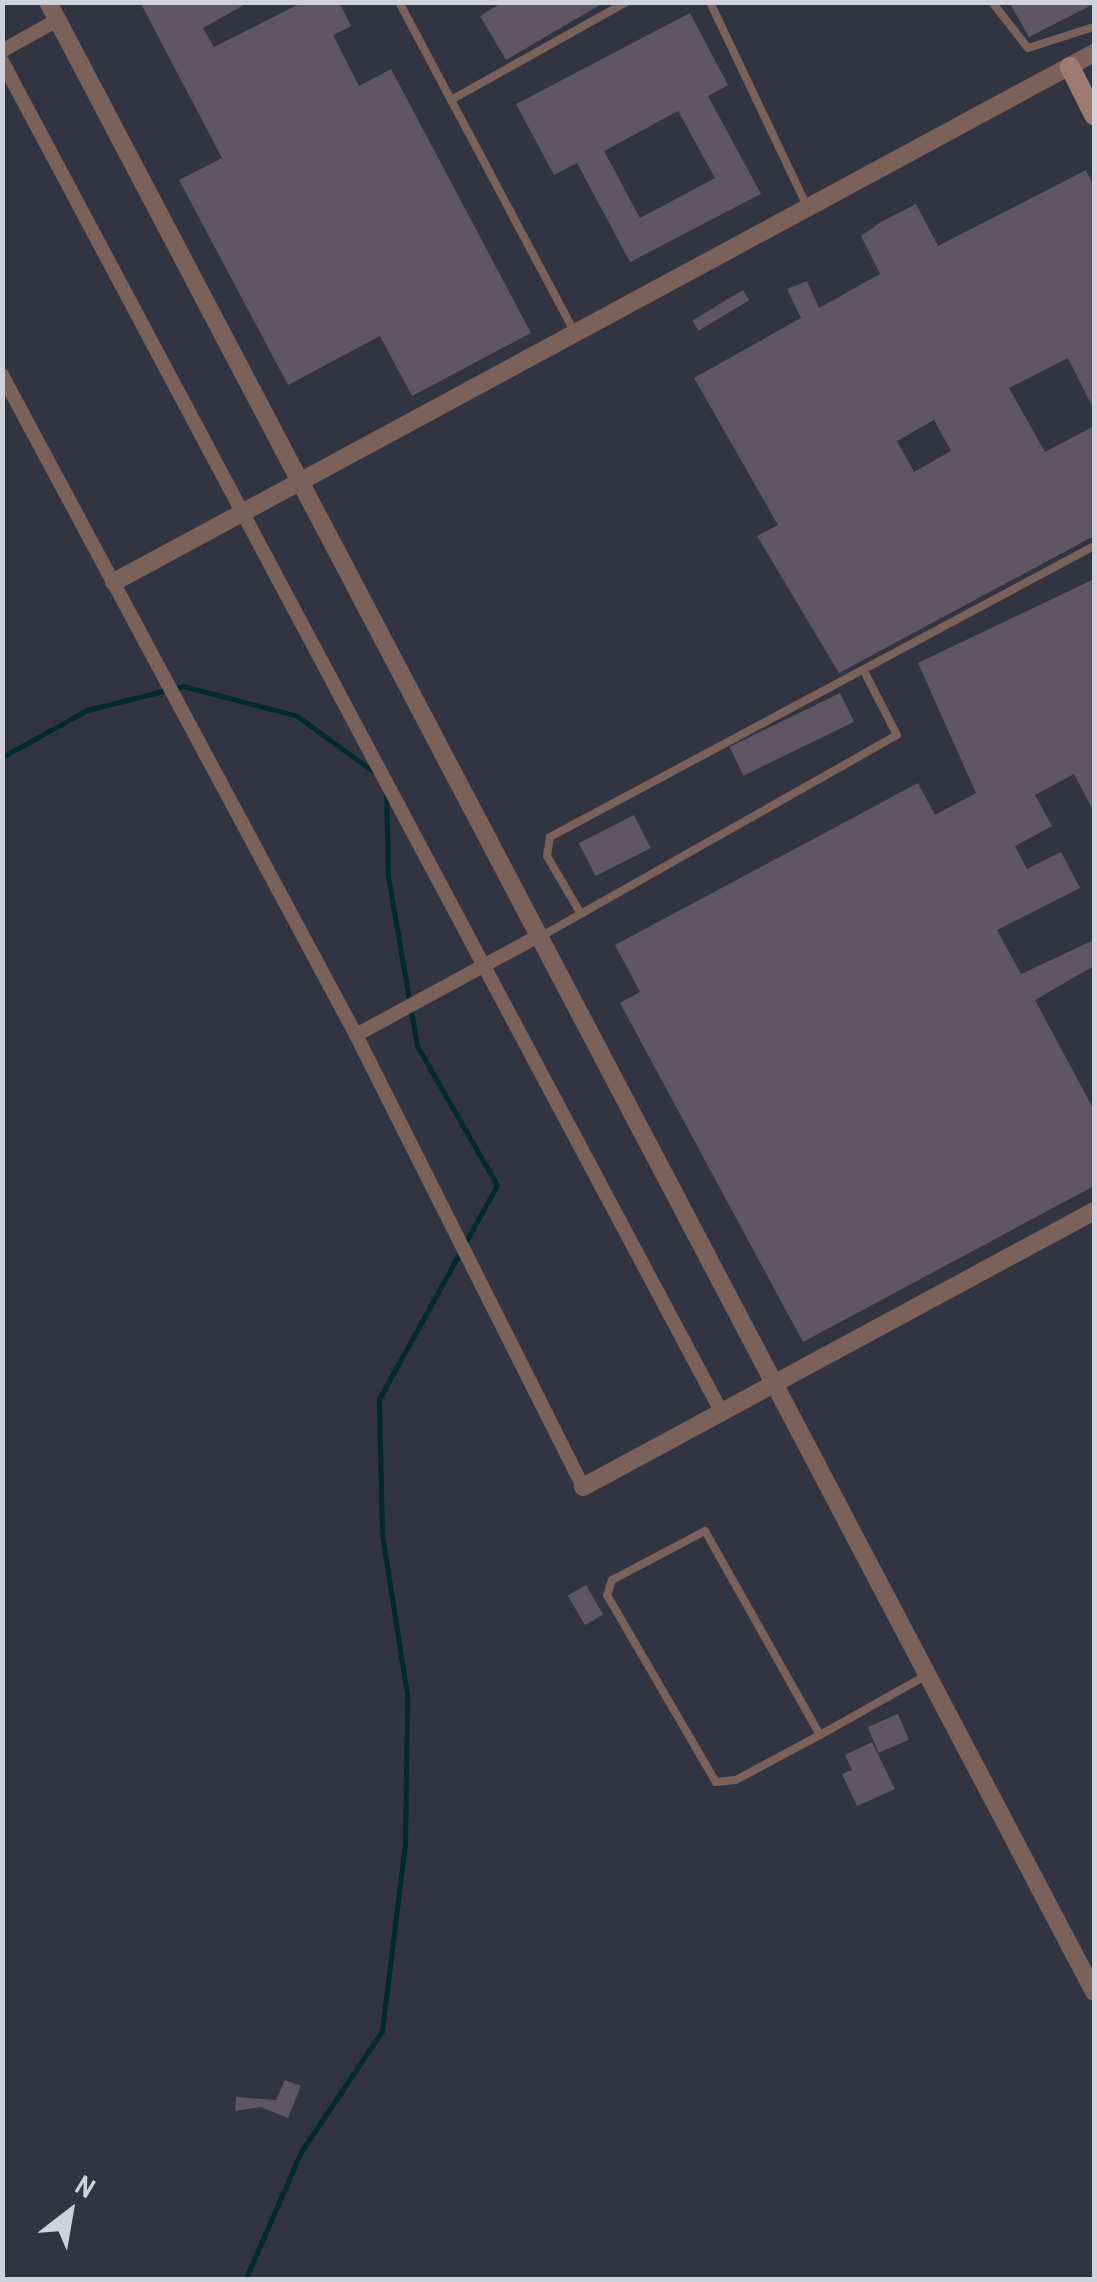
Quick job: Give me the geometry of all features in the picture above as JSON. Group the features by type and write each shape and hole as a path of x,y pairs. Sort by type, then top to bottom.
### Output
{"main road":[{"path":"1070,66 1094,114"}],"street":[{"path":"48,2 768,1384 1094,1992"},
{"path":"2,51 58,20"},
{"path":"114,582 1094,53"},
{"path":"2,61 721,1411"},
{"path":"2,376 356,1035 583,1487 1094,1211"},
{"path":"356,1035 536,938"}],"lane":[{"path":"399,2 576,333"},
{"path":"452,100 626,2"},
{"path":"710,2 808,208"},
{"path":"992,2 1028,48 1094,27"},
{"path":"581,914 551,866 550,837 865,672 1094,546"},
{"path":"536,938 897,735 865,672"},
{"path":"820,1735 705,1531 612,1580 608,1594 716,1782 820,1735 925,1676"}],"building":[{"path":"140,2 249,2 203,28 214,47 303,2 339,2 351,26 333,35 359,86 391,69 531,333 412,396 380,336 288,385 179,180 222,158"},
{"path":"503,2 605,2 506,60 480,16"},
{"path":"1009,2 1094,2 1094,4 1029,37"},
{"path":"690,13 728,85 708,96 761,194 630,262 577,163 554,175 516,104","holes":["678,111 715,178 640,218 604,151"]},
{"path":"1086,170 1094,187 1094,410 1068,358 1009,388 1045,452 1094,426 1094,536 839,673 757,536 778,525 694,378 801,318 787,289 807,281 819,308 880,274 861,236 881,222 916,204 938,246","holes":["934,420 951,451 914,472 897,441"]},
{"path":"743,290 749,300 699,331 692,320"},
{"path":"1094,579 1094,812 1074,774 1035,795 1052,826 1015,846 1027,869 1061,852 1080,888 997,930 1021,974 1094,940 1094,966 1035,1000 1094,1110 1094,1186 803,1342 620,1003 640,992 615,945 918,783 935,815 976,793 918,663"},
{"path":"840,693 854,722 743,776 729,747"},
{"path":"634,815 651,848 596,876 579,843"},
{"path":"586,1585 603,1614 585,1625 568,1596"},
{"path":"898,1714 909,1740 879,1753 868,1727"},
{"path":"872,1742 895,1789 857,1806 842,1774 852,1770 845,1755"},
{"path":"285,2080 301,2086 288,2118 261,2107 235,2111 236,2097 276,2100"}],"waterway":[{"path":"2,757 87,710 183,686 297,716 374,772"},
{"path":"245,2280 301,2152 382,2031 405,1845 407,1694 382,1535 379,1399 497,1185 417,1046 388,877 386,792"}]}
